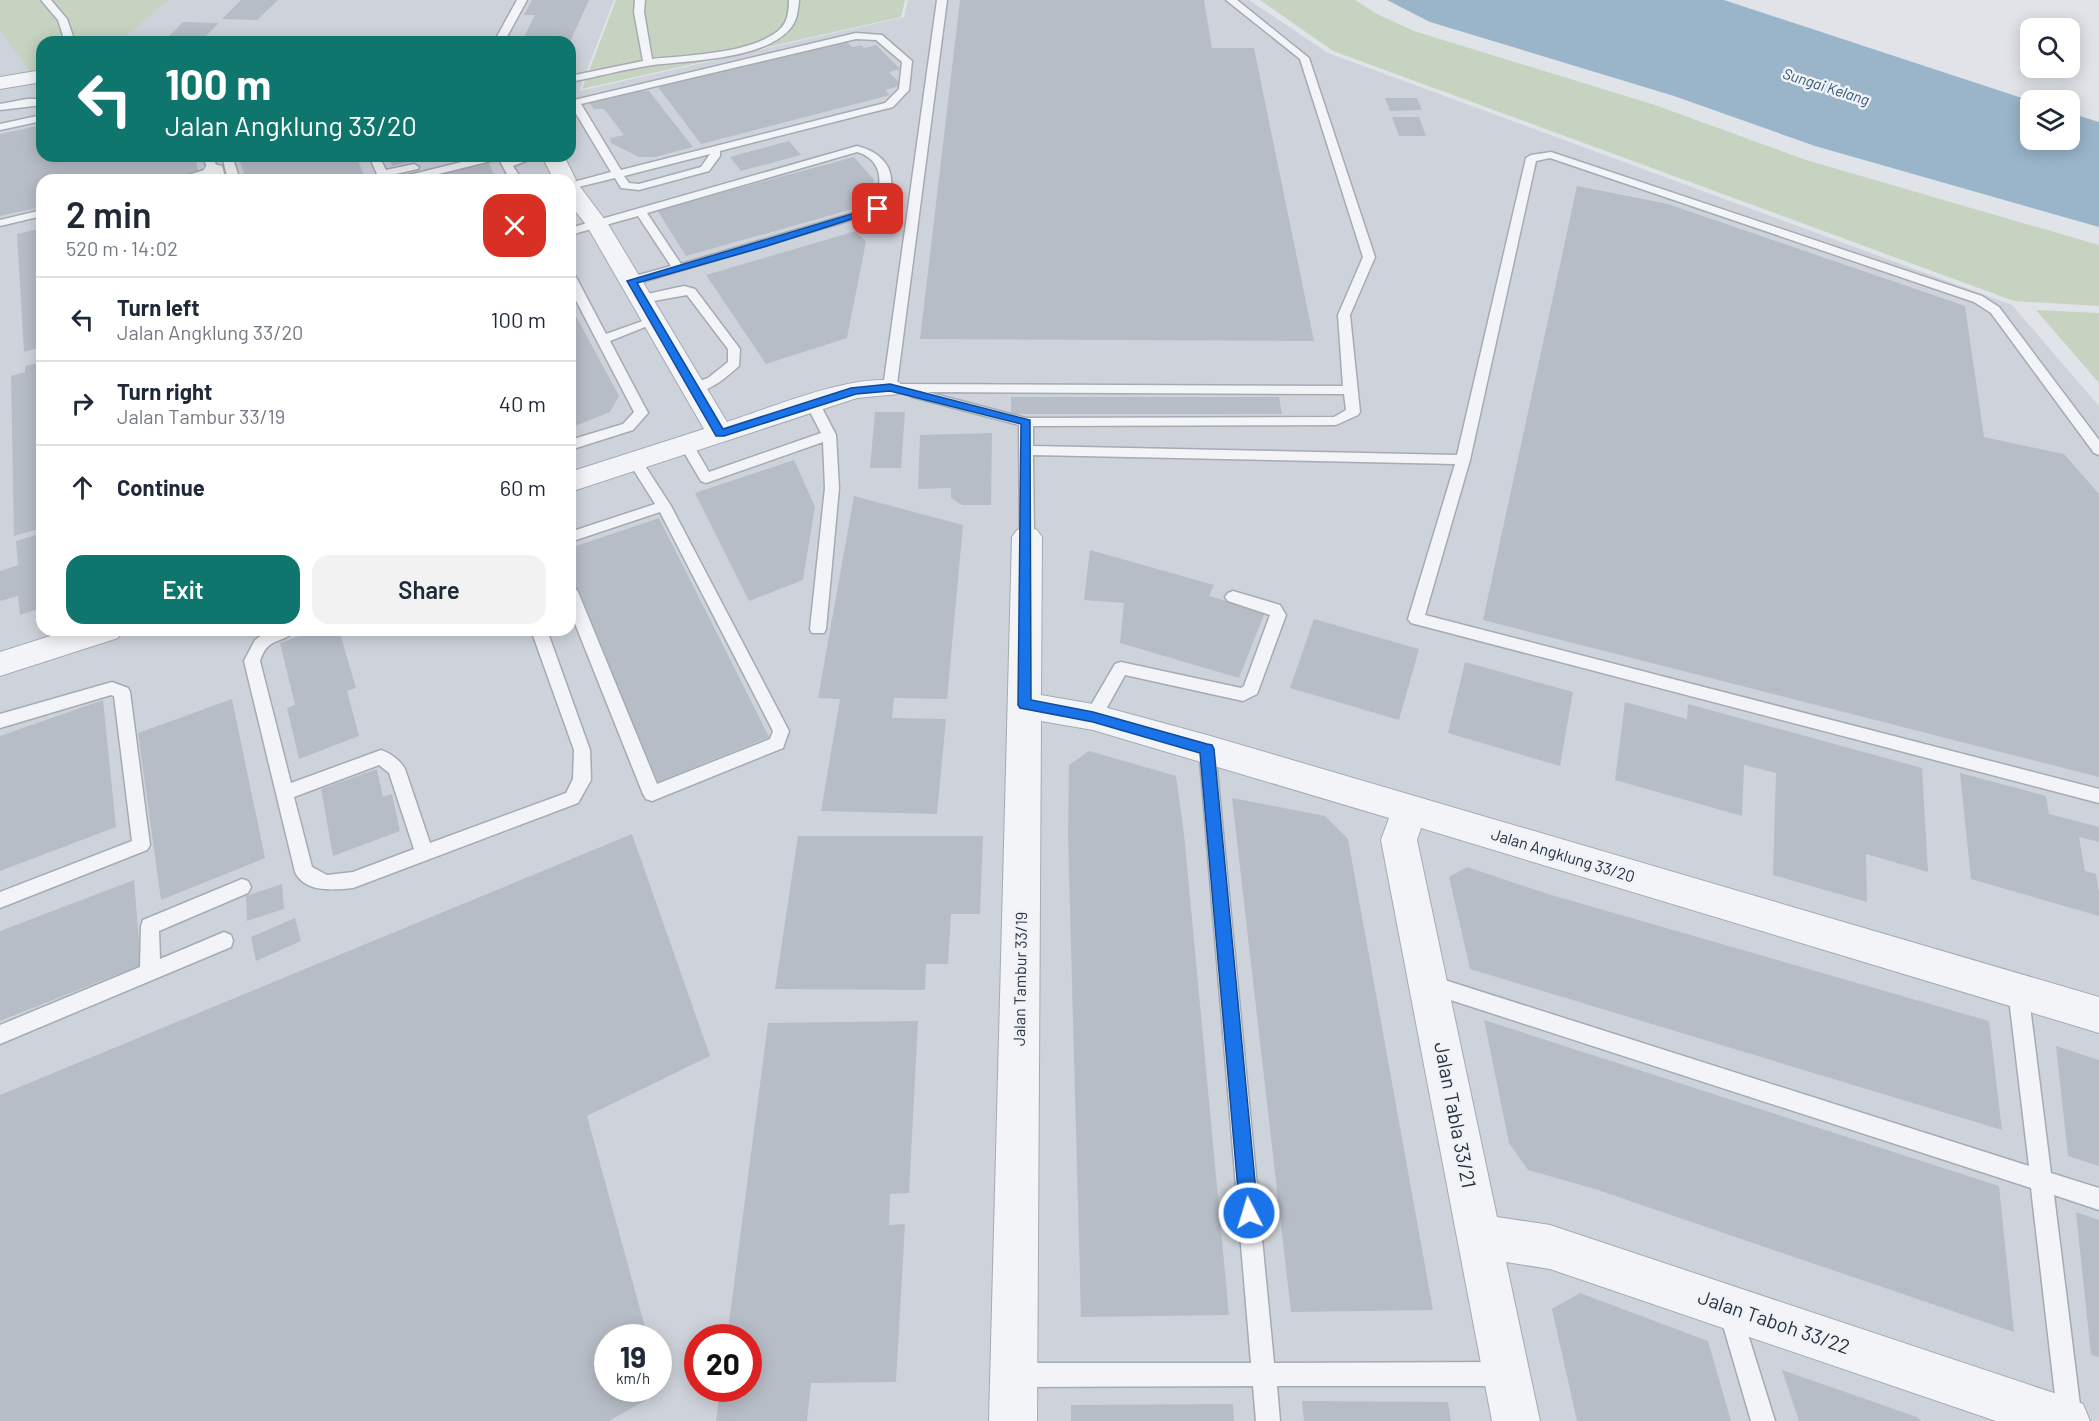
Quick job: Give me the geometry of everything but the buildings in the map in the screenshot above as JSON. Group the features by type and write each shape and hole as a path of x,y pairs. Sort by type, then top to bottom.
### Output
{"street":[{"path":"0,83 36,76"},
{"path":"576,195 597,224 637,290 720,433"},
{"path":"576,480 855,390 890,388"},
{"name":"Jalan Tambur 33/19","path":"1013,1421 1027,537"},
{"path":"0,664 88,636"},
{"name":"Jalan Angklung 33/20","path":"1024,705 1093,717 1207,749 2099,1015"},
{"name":"Jalan Tabla 33/21","path":"1409,810 1400,840 1516,1421"},
{"name":"Jalan Taboh 33/22","path":"1480,1236 1550,1247 1728,1306 2015,1413 2068,1421"}],"lane":[{"path":"46,0 62,19 68,36"},
{"path":"502,36 522,0"},
{"path":"640,0 639,12 648,63"},
{"path":"576,78 648,63 698,57 760,43 785,29 791,18 794,0"},
{"path":"890,388 942,0"},
{"path":"890,388 1026,422 1336,421 1353,412 1344,315 1369,257 1304,58 1231,0"},
{"path":"576,103 856,36 879,37 907,61 904,90 890,105 576,185"},
{"path":"0,107 36,102"},
{"path":"576,109 625,186 639,187 705,169 715,156 715,150"},
{"path":"0,126 36,119"},
{"path":"576,230 857,149 870,151 885,167 886,195 878,209 678,268 637,290"},
{"path":"2099,450 1995,310 1978,299 1551,155 1531,158 1463,460 1416,619 2099,796"},
{"path":"382,174 433,162"},
{"path":"430,174 488,162"},
{"path":"200,174 219,169"},
{"path":"640,212 678,268"},
{"path":"0,223 36,214"},
{"path":"576,288 641,413 628,427 576,443"},
{"path":"637,290 691,292 734,349 734,363 713,381 694,388"},
{"path":"603,339 654,321"},
{"path":"890,388 1350,390"},
{"path":"813,404 829,435 832,488 818,628"},
{"path":"1026,422 1027,537"},
{"path":"686,444 706,478 829,435"},
{"path":"1027,450 1463,460"},
{"path":"576,607 652,794 777,743 781,730 664,506 635,461"},
{"path":"576,535 664,506"},
{"path":"1093,717 1121,668 1243,695 1251,690 1278,615 1275,609 1233,597"},
{"path":"271,636 256,646 252,661 304,872 325,883 353,880 572,798 582,780 582,750 541,636"},
{"path":"0,721 112,688 122,692 141,845 0,900"},
{"path":"1207,749 1268,1421"},
{"path":"285,793 381,757 396,770 425,854"},
{"path":"150,973 150,926 242,887"},
{"path":"0,1035 224,941"},
{"path":"1428,984 2099,1199"},
{"path":"2018,990 2068,1421"},
{"path":"1728,1306 1763,1421"},
{"path":"1014,1375 1507,1374"}],"shaded area":[{"path":"0,0 614,0 579,91 904,17 908,0 1249,0 1328,53 2012,305 2099,406 2099,1421 0,1421"}],"green space":[{"path":"0,0 168,0 126,36 36,36 36,72 31,73 0,31"},
{"path":"616,0 905,0 901,17 582,89"},
{"path":"1260,0 1355,0 1377,14 1414,31 1655,105 1806,160 2099,245 2099,306 2014,301 1333,51"},
{"path":"2036,310 2099,313 2099,383"}],"water":[{"name":"Sungai Kelang","path":"1387,0 1724,0 2020,97 2020,150 2080,150 2080,116 2099,122 2099,227 1815,146 1674,96 1430,22"}],"route":[{"path":"878,209 632,281 720,433 855,390 890,388 1026,422 1027,537 1024,705 1093,717 1207,749 1249,1213"}]}
